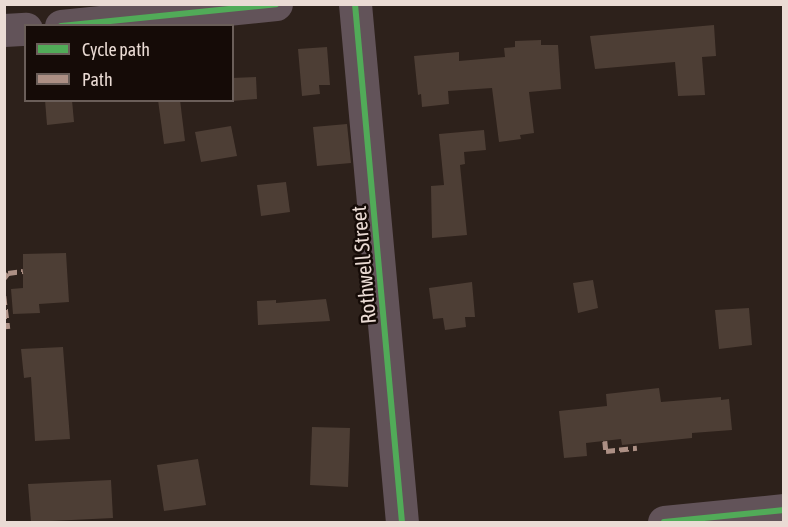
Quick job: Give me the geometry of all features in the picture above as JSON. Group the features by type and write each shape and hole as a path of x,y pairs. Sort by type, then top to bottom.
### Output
{"street":[{"path":"81,24 276,4"},
{"name":"Rothwell Street","path":"355,4 402,522"},
{"path":"4,30 24,29"},
{"path":"664,522 771,515"}],"building":[{"path":"714,25 716,56 702,57 705,95 678,96 675,62 595,69 590,36"},
{"path":"541,40 541,45 558,45 561,89 529,92 534,133 520,135 521,139 499,142 492,88 448,91 449,104 422,107 421,94 418,95 414,56 459,52 459,61 505,57 504,48 515,47 515,41"},
{"path":"327,47 330,85 319,85 320,94 302,96 298,49"},
{"path":"256,77 257,99 234,101 234,78"},
{"path":"45,102 72,102 74,122 47,125"},
{"path":"158,102 180,102 185,141 164,144"},
{"path":"347,124 351,163 317,166 313,127"},
{"path":"231,126 237,156 201,162 195,132"},
{"path":"484,130 486,150 464,152 465,164 460,165 467,235 432,238 431,186 444,185 439,134"},
{"path":"286,182 290,212 261,216 257,185"},
{"path":"66,253 69,302 39,304 40,313 13,314 11,289 23,288 23,254"},
{"path":"593,280 598,308 578,313 573,283"},
{"path":"472,282 475,317 465,317 466,327 445,330 443,318 433,319 429,288"},
{"path":"326,299 330,321 258,325 257,301 276,300 276,303"},
{"path":"749,308 752,345 719,349 715,310"},
{"path":"63,347 70,439 35,441 31,377 24,378 21,349"},
{"path":"659,388 661,402 721,397 721,400 729,399 732,430 692,433 692,438 622,445 621,439 586,443 587,456 564,458 559,411 607,406 606,394"},
{"path":"312,427 350,428 348,487 310,485"},
{"path":"198,459 206,505 164,511 157,465"},
{"path":"111,480 113,518 31,522 28,484"}],"marked path":[{"path":"4,278 8,273 23,271"},
{"path":"4,296 8,329"},
{"path":"605,441 606,451 637,448"}],"cycle path":[{"path":"81,24 276,4"},
{"path":"355,4 402,522"},
{"path":"664,522 784,510"}]}
